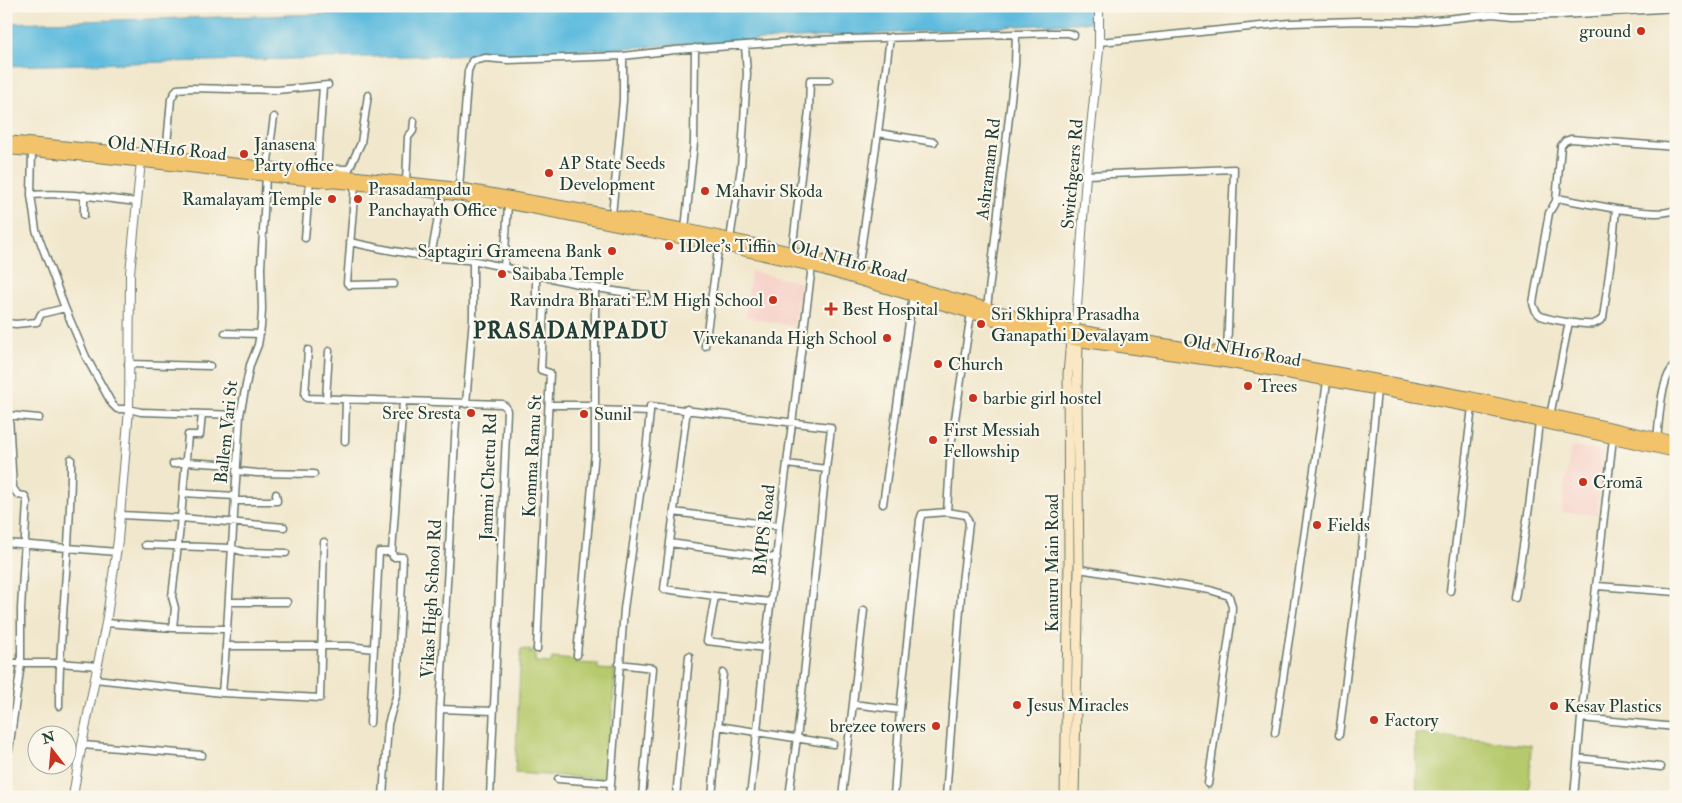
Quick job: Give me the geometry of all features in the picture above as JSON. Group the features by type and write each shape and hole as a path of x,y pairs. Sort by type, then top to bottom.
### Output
{"main road":[{"name":"Old NH16 Road","path":"6,141 166,156 267,172"},
{"name":"Old NH16 Road","path":"6,149 314,177 508,204 792,252 1075,333 1327,382 1676,442"},
{"name":"Old NH16 Road","path":"314,177 331,175 459,188 685,228 723,241 733,248 812,266 1035,332 1075,333 1269,360 1470,397 1613,438 1676,452"},
{"name":"Kanuru Main Road","path":"1074,797 1079,569 1075,333"},
{"name":"Kanuru Main Road","path":"1065,797 1069,562 1068,397 1075,333"},
{"path":"1065,768 1075,769"}],"street":[{"name":"Switchgears Rd","path":"1075,333 1086,175 1100,42 1098,29 1099,6"},
{"path":"1100,42 1290,23 1417,22 1493,14 1561,16 1676,8"},
{"path":"459,188 468,72 472,62 486,58 508,60 623,56 695,48 890,37 1051,33 1074,35"},
{"name":"Ashramam Rd","path":"987,308 1014,74 1016,34"},
{"path":"858,270 890,37"},
{"path":"705,346 723,241 741,167 747,74 745,45"},
{"path":"685,228 694,142 695,48"},
{"path":"612,215 620,146 623,56"},
{"path":"792,252 809,110 810,80 829,80"},
{"path":"166,156 171,99 177,89 277,90 326,86 305,238"},
{"path":"331,175 332,169 349,169 361,144 368,95"},
{"name":"Ballem Vari St","path":"222,694 240,415 250,365 260,334 262,309 261,268 267,172 274,117"},
{"path":"406,182 408,137 413,132 414,120"},
{"path":"878,133 934,142"},
{"path":"1616,208 1603,318 1593,324 1569,322 1542,316 1535,311 1533,303 1549,213 1556,201 1561,146 1565,141 1572,139 1676,147"},
{"path":"32,151 30,195 36,230 65,308 86,357 112,404 117,409 141,412 240,415"},
{"path":"73,797 106,623 121,515 129,409 130,273 141,161"},
{"path":"1086,175 1234,169 1227,354"},
{"path":"355,184 347,283 349,285 365,286 394,284"},
{"path":"431,257 442,194"},
{"path":"30,195 84,195 137,202"},
{"path":"84,195 84,215"},
{"path":"1556,201 1562,199 1665,214 1673,212 1676,208"},
{"path":"504,268 508,204"},
{"path":"350,242 431,257 473,261 536,276 566,280 595,288 647,295"},
{"path":"466,404 473,317 473,261"},
{"name":"BMPS Road","path":"750,797 779,526 812,266"},
{"name":"Komma Ramu St","path":"536,276 536,298 544,305 541,370 550,373 537,649"},
{"path":"577,655 596,451 595,288"},
{"path":"883,504 913,295"},
{"path":"6,323 24,324 36,322 41,314 65,308"},
{"path":"947,512 951,446 971,313"},
{"path":"1515,598 1529,507 1546,420 1569,322"},
{"path":"225,333 260,334"},
{"name":"Jammi Chettu Rd","path":"308,350 305,395 307,398 502,404 506,406 490,797"},
{"path":"326,399 329,351"},
{"path":"128,364 210,366"},
{"path":"1657,438 1665,380 1670,369 1676,364"},
{"path":"1275,733 1327,382"},
{"path":"1340,735 1360,568 1377,390"},
{"path":"345,441 346,400"},
{"path":"383,797 388,724 397,693 403,558 393,557 392,552 403,402"},
{"name":"Vikas High School Rd","path":"437,797 457,403"},
{"path":"549,405 650,412"},
{"path":"610,797 624,609 646,451 650,406 831,428 789,797"},
{"path":"1450,591 1472,407"},
{"path":"687,409 664,588 771,602"},
{"path":"173,628 175,608 172,597 182,518 188,435 200,435 202,414"},
{"path":"9,750 21,664 21,609 27,502 25,496 18,495 13,488 7,415 39,418"},
{"path":"1574,797 1581,718 1613,438"},
{"path":"59,706 59,663 71,459"},
{"path":"173,464 185,462 236,468 252,473 314,474"},
{"path":"787,464 826,469"},
{"path":"183,493 277,501 276,494"},
{"path":"674,512 779,526"},
{"path":"894,797 900,710 920,520 922,514 926,512 947,512 966,514 969,523 962,582 946,797"},
{"path":"121,515 284,527"},
{"path":"96,679 222,694 320,698 324,542"},
{"path":"6,543 117,552"},
{"path":"670,543 777,558"},
{"path":"145,545 231,548 244,552 286,553"},
{"path":"370,723 379,552 392,552"},
{"path":"1079,569 1210,590 1229,596 1232,607 1231,623 1208,784"},
{"path":"1597,586 1676,592"},
{"path":"715,596 707,641 765,648"},
{"path":"229,602 287,602"},
{"path":"842,797 864,610"},
{"path":"106,623 173,628 226,629"},
{"path":"226,646 349,646 374,649"},
{"path":"676,797 689,656"},
{"path":"6,663 59,663 98,666"},
{"path":"619,664 653,668 642,797"},
{"path":"712,797 724,673"},
{"path":"853,704 900,710"},
{"path":"440,709 493,711"},
{"path":"1581,718 1676,727"},
{"path":"718,726 833,744"},
{"path":"82,745 202,755"},
{"path":"1578,758 1661,767"},
{"path":"558,779 611,783"}],"shaded area":[{"name":"Ravindra Bharati E.M High School","path":"751,271 800,283 794,326 746,317"},
{"name":"Cromā","path":"1571,447 1604,451 1597,515 1561,512"}],"green space":[{"path":"521,649 530,650 530,654 533,649 536,649 535,662 551,663 552,658 573,660 574,657 577,657 576,663 598,664 598,669 615,670 608,779 515,773"},
{"path":"1415,734 1531,745 1529,797 1417,797"}],"water":[{"path":"462,6 1093,6 1092,22 529,53 6,66 6,23 331,14"}],"place":[{"name":"ground","path":"1641,31"},
{"name":"Janasena Party office","path":"244,154"},
{"name":"AP State Seeds Development","path":"549,173"},
{"name":"Mahavir Skoda","path":"705,191"},
{"name":"Ramalayam Temple","path":"332,199"},
{"name":"Prasadampadu Panchayath Office","path":"358,199"},
{"name":"IDlee's Tiffin","path":"669,246"},
{"name":"Saptagiri Grameena Bank","path":"612,251"},
{"name":"Saibaba Temple","path":"502,274"},
{"name":"Ravindra Bharati E.M High School","path":"773,300"},
{"name":"Best Hospital","path":"831,309"},
{"name":"Sri Skhipra Prasadha Ganapathi Devalayam","path":"981,324"},
{"name":"Vivekananda High School","path":"887,338"},
{"name":"Church","path":"938,364"},
{"name":"Trees","path":"1248,386"},
{"name":"barbie girl hostel","path":"973,398"},
{"name":"Sree Sresta","path":"471,413"},
{"name":"Sunil","path":"584,414"},
{"name":"First Messiah Fellowship","path":"933,440"},
{"name":"Cromā","path":"1583,482"},
{"name":"Fields","path":"1317,525"},
{"name":"Jesus Miracles","path":"1017,705"},
{"name":"Kesav Plastics","path":"1554,706"},
{"name":"Factory","path":"1374,720"},
{"name":"brezee towers","path":"936,726"}],"district":[{"name":"PRASADAMPADU","path":"571,330"}]}
